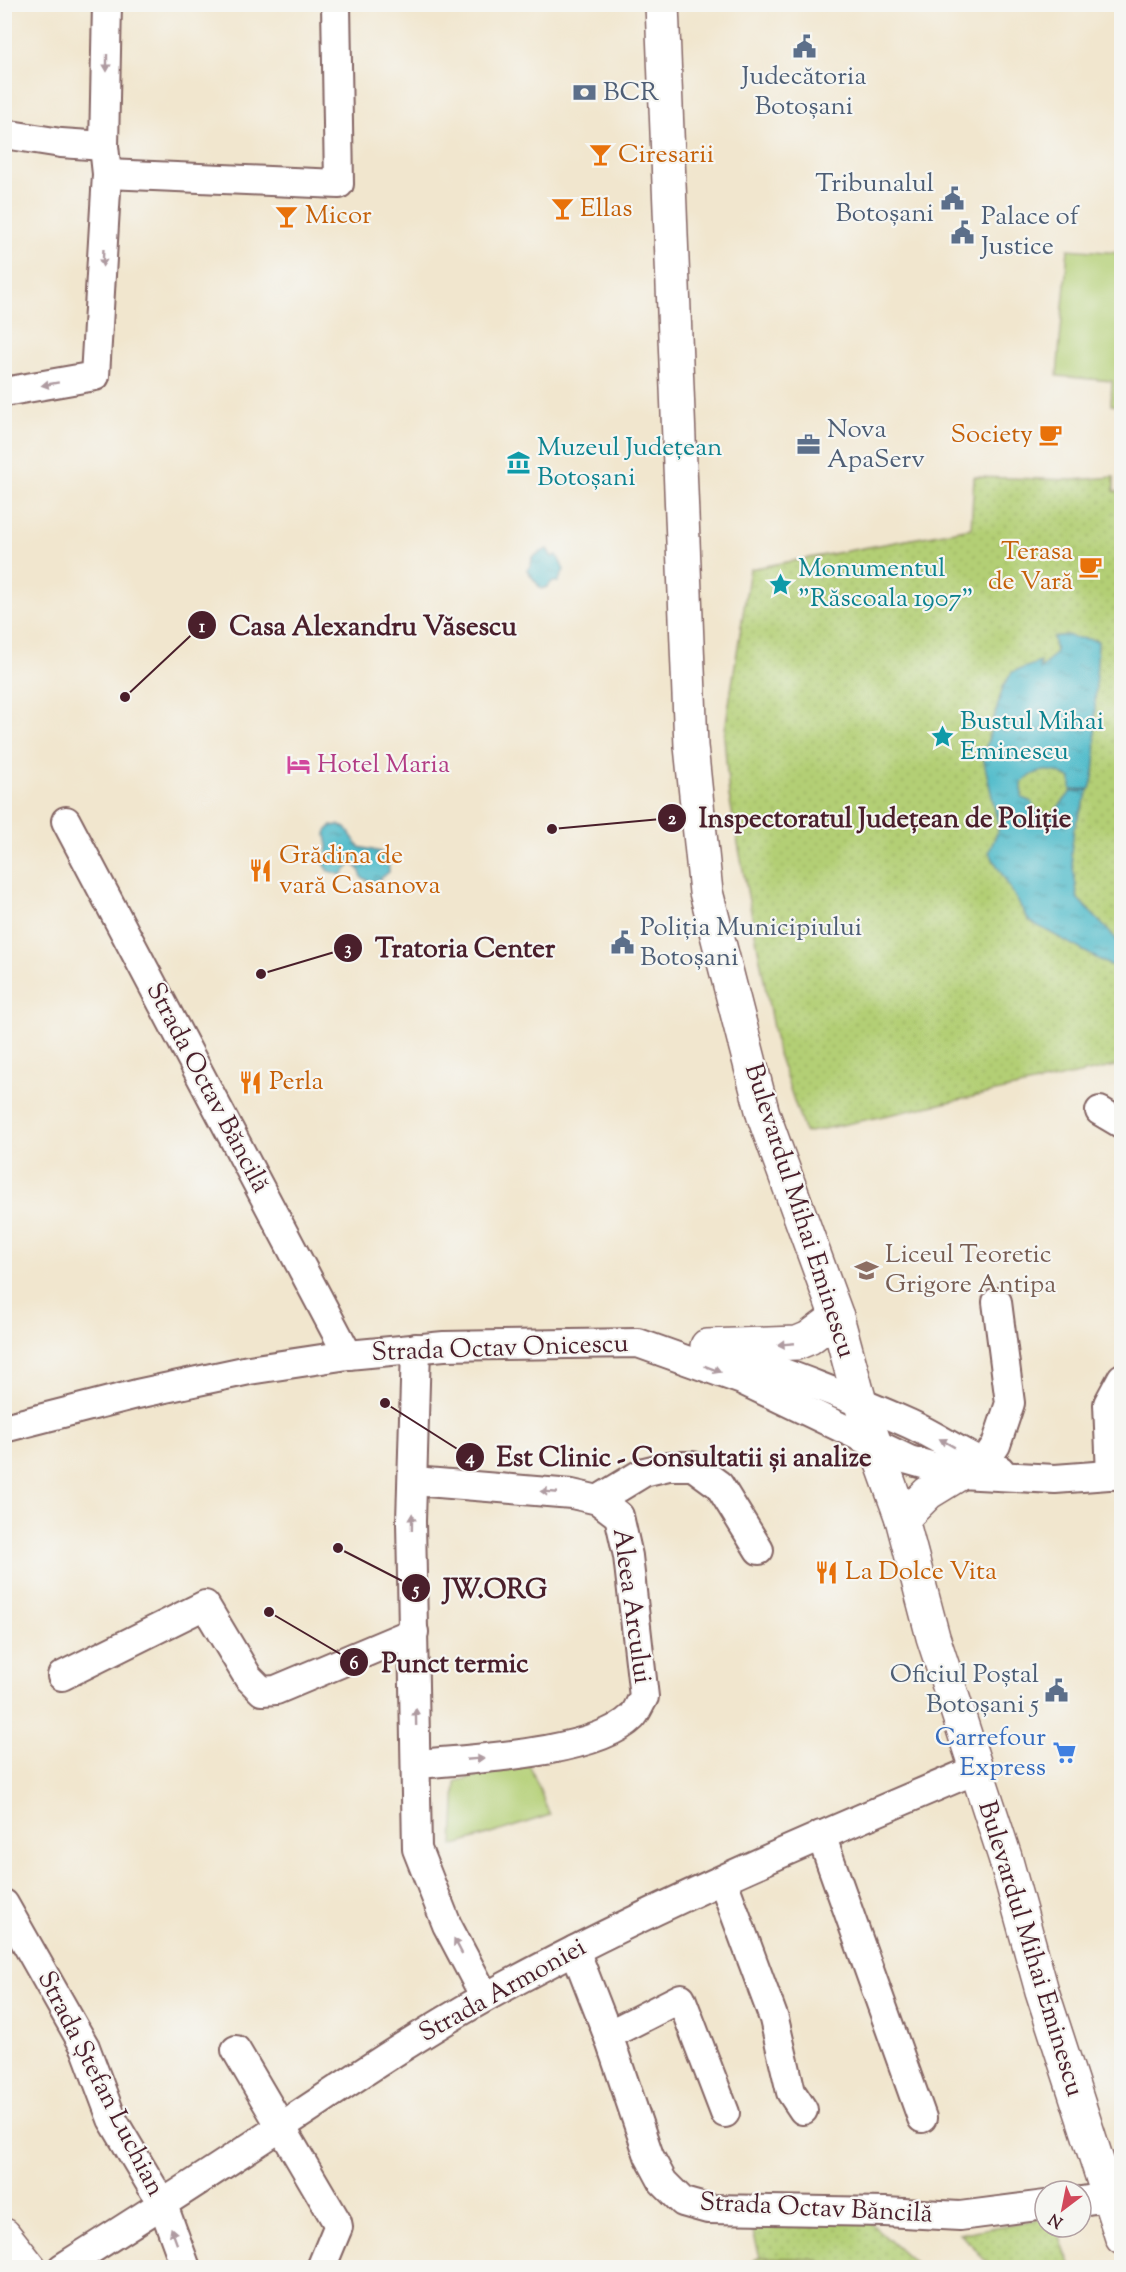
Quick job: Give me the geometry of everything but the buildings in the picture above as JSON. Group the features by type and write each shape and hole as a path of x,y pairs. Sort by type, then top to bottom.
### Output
{"main road":[{"name":"Bulevardul Mihai Eminescu","path":"662,4 691,746 706,892 763,1114 837,1317 874,1446 902,1519 933,1637 1005,1857 1095,2199 1122,2238"},
{"path":"707,1346 797,1343 809,1338 837,1317"},
{"path":"902,1519 928,1493 971,1469"},
{"path":"4,2235 30,2268"}],"street":[{"path":"4,392 94,376 107,174 104,146 107,4"},
{"path":"107,174 339,184 336,4"},
{"path":"4,134 104,146"},
{"name":"Strada Octav Băncilă","path":"66,821 348,1355"},
{"path":"638,1343 707,1346 860,1402 922,1429 971,1469 996,1446 1010,1403 997,1302"},
{"name":"Strada Octav Onicescu","path":"4,1428 137,1394 249,1370 348,1355 416,1348 582,1342 638,1343 742,1380 874,1446 909,1460 1056,1479 1117,1475"},
{"path":"416,1348 414,1481 411,1521 417,1849 447,1924 485,1997"},
{"path":"1117,1475 1108,1404 1122,1378"},
{"path":"598,1500 644,1472 669,1466 693,1466 719,1485 759,1550"},
{"name":"Aleea Arcului","path":"414,1481 572,1494 598,1500 619,1516 628,1556 644,1697 633,1717 607,1733 534,1753 417,1764"},
{"path":"62,1676 206,1605 248,1677 262,1691 276,1690 414,1632"},
{"name":"Strada Armoniei","path":"62,2268 163,2205 409,2042 485,1997 575,1950 822,1835 975,1770"},
{"path":"822,1835 922,2118"},
{"path":"723,1881 774,2019 792,2092 802,2110"},
{"name":"Strada Ștefan Luchian","path":"4,1905 85,2047 112,2119 163,2205 186,2268"},
{"name":"Strada Octav Băncilă","path":"575,1950 608,2035 649,2156 663,2182 683,2202 708,2209 885,2212 960,2217 1033,2207"},
{"path":"608,2035 681,1998 725,2113"},
{"path":"236,2050 338,2228 321,2268"}],"green space":[{"path":"1121,205 1122,406 1111,405 1112,381 1057,376 1068,249 1119,253"},
{"path":"974,477 1073,480 1114,477 1114,492 1122,491 1121,1065 805,1133 778,1054 729,796 724,736 750,569 971,528"},
{"path":"529,1764 550,1815 453,1846 456,1781"},
{"path":"745,2203 866,2219 919,2267 834,2267 812,2259 760,2257"},
{"path":"1033,2220 1033,2239 1060,2239 1071,2267 990,2267 973,2246 959,2234"},
{"path":"760,2257 812,2259 834,2267 740,2267"}],"water":[{"path":"547,549 552,557 557,555 564,570 558,582 552,582 541,589 527,570 531,566 532,557"},
{"path":"1067,635 1098,641 1093,780 1090,789 1071,790 1071,779 1058,772 1040,772 1022,782 1022,798 1032,802 1036,810 1051,816 1071,792 1089,790 1074,828 1071,854 1078,899 1121,944 1121,965 1109,965 1029,921 989,852 999,828 983,757 1003,687 1012,672 1040,662 1040,670 1056,652 1053,637"},
{"path":"339,825 346,828 359,847 381,852 388,857 389,872 377,881 370,881 362,878 359,869 352,864 341,875 328,871 324,863 328,848 326,834 331,826"}],"place":[{"name":"Judecătoria Botoșani","path":"804,46"},
{"name":"BCR","path":"585,93"},
{"name":"Ciresarii","path":"600,155"},
{"name":"Tribunalul Botoșani","path":"952,199"},
{"name":"Ellas","path":"562,209"},
{"name":"Micor","path":"287,216"},
{"name":"Palace of Justice","path":"963,232"},
{"name":"Society","path":"1051,435"},
{"name":"Nova ApaServ","path":"809,445"},
{"name":"Muzeul Județean Botoșani","path":"519,463"},
{"name":"Terasa de Vară","path":"1091,567"},
{"name":"Monumentul ”Răscoala 1907”","path":"780,584"},
{"name":"Casa Alexandru Văsescu","path":"125,697"},
{"name":"Bustul Mihai Eminescu","path":"942,737"},
{"name":"Hotel Maria","path":"299,765"},
{"name":"Inspectoratul Județean de Poliție","path":"552,829"},
{"name":"Grădina de vară Casanova","path":"261,871"},
{"name":"Poliția Municipiului Botoșani","path":"622,943"},
{"name":"Tratoria Center","path":"261,974"},
{"name":"Perla","path":"251,1082"},
{"name":"Liceul Teoretic Grigore Antipa","path":"867,1270"},
{"name":"Est Clinic - Consultatii și analize","path":"385,1403"},
{"name":"JW.ORG","path":"338,1548"},
{"name":"La Dolce Vita","path":"827,1572"},
{"name":"Punct termic","path":"269,1612"},
{"name":"Oficiul Poștal Botoșani 5","path":"1057,1690"},
{"name":"Carrefour Express","path":"1064,1753"}]}
